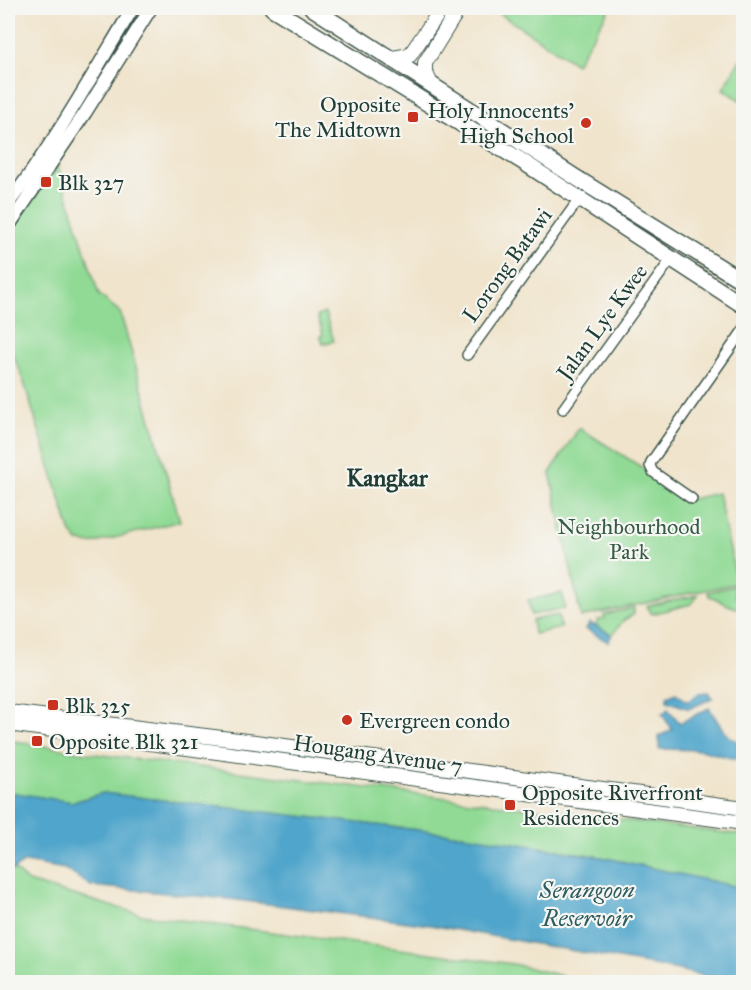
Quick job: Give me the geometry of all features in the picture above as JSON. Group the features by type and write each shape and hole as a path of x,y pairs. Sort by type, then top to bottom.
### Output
{"main road":[{"path":"272,8 580,198 744,306"},
{"path":"312,8 575,177 744,282"},
{"path":"393,58 410,55 442,8"},
{"path":"430,82 425,71 425,63 459,8"},
{"name":"Hougang Avenue 7","path":"8,712 255,742 744,808"},
{"name":"Hougang Avenue 7","path":"8,724 744,823"}],"street":[{"path":"8,204 29,176 133,8"},
{"path":"8,228 85,113 151,8"},
{"name":"Lorong Batawi","path":"467,355 580,198"},
{"name":"Jalan Lye Kwee","path":"563,409 672,258"},
{"path":"692,499 653,472 651,462 744,329"}],"green space":[{"path":"491,8 610,8 576,64"},
{"path":"743,55 743,102 723,89"},
{"path":"58,166 99,295 120,312 180,521 91,544 78,542 70,531 21,373 8,344 8,232"},
{"path":"325,313 334,341 323,344 320,336 323,335 317,316"},
{"name":"Neighbourhood Park","path":"579,428 648,471 647,474 687,500 718,493 737,583 581,617 550,473"},
{"path":"734,586 736,597 740,597 743,602 739,608 731,607 709,596 708,592"},
{"path":"562,593 565,608 531,615 528,600"},
{"path":"698,595 691,604 652,614 647,606"},
{"path":"634,608 634,614 624,620 612,635 596,626 598,620 605,619 604,615"},
{"path":"558,615 561,628 534,634 532,620"},
{"path":"8,740 87,753 743,835 743,888 607,858 470,836 103,793 73,802 8,792"},
{"path":"8,864 28,882 143,915 513,964 588,982 8,982"}],"water":[{"path":"590,623 612,635 608,642 586,629"},
{"path":"676,692 688,701 699,693 709,692 713,698 689,709 667,701 667,696"},
{"path":"709,708 732,739 743,741 743,761 700,750 659,749 659,736 672,730 662,714 668,709 680,723"},
{"name":"Serangoon Reservoir","path":"8,792 73,802 103,793 470,836 607,858 743,888 743,982 729,982 674,969 430,925 229,899 91,886 65,869 25,862 8,873"}],"place":[{"name":"Opposite The Midtown","path":"413,117"},
{"name":"Holy Innocents' High School","path":"586,123"},
{"name":"Blk 327","path":"46,182"},
{"name":"Blk 325","path":"53,705"},
{"name":"Evergreen condo","path":"347,720"},
{"name":"Opposite Blk 321","path":"37,741"},
{"name":"Opposite Riverfront Residences","path":"510,805"}],"district":[{"name":"Kangkar","path":"387,478"}]}
